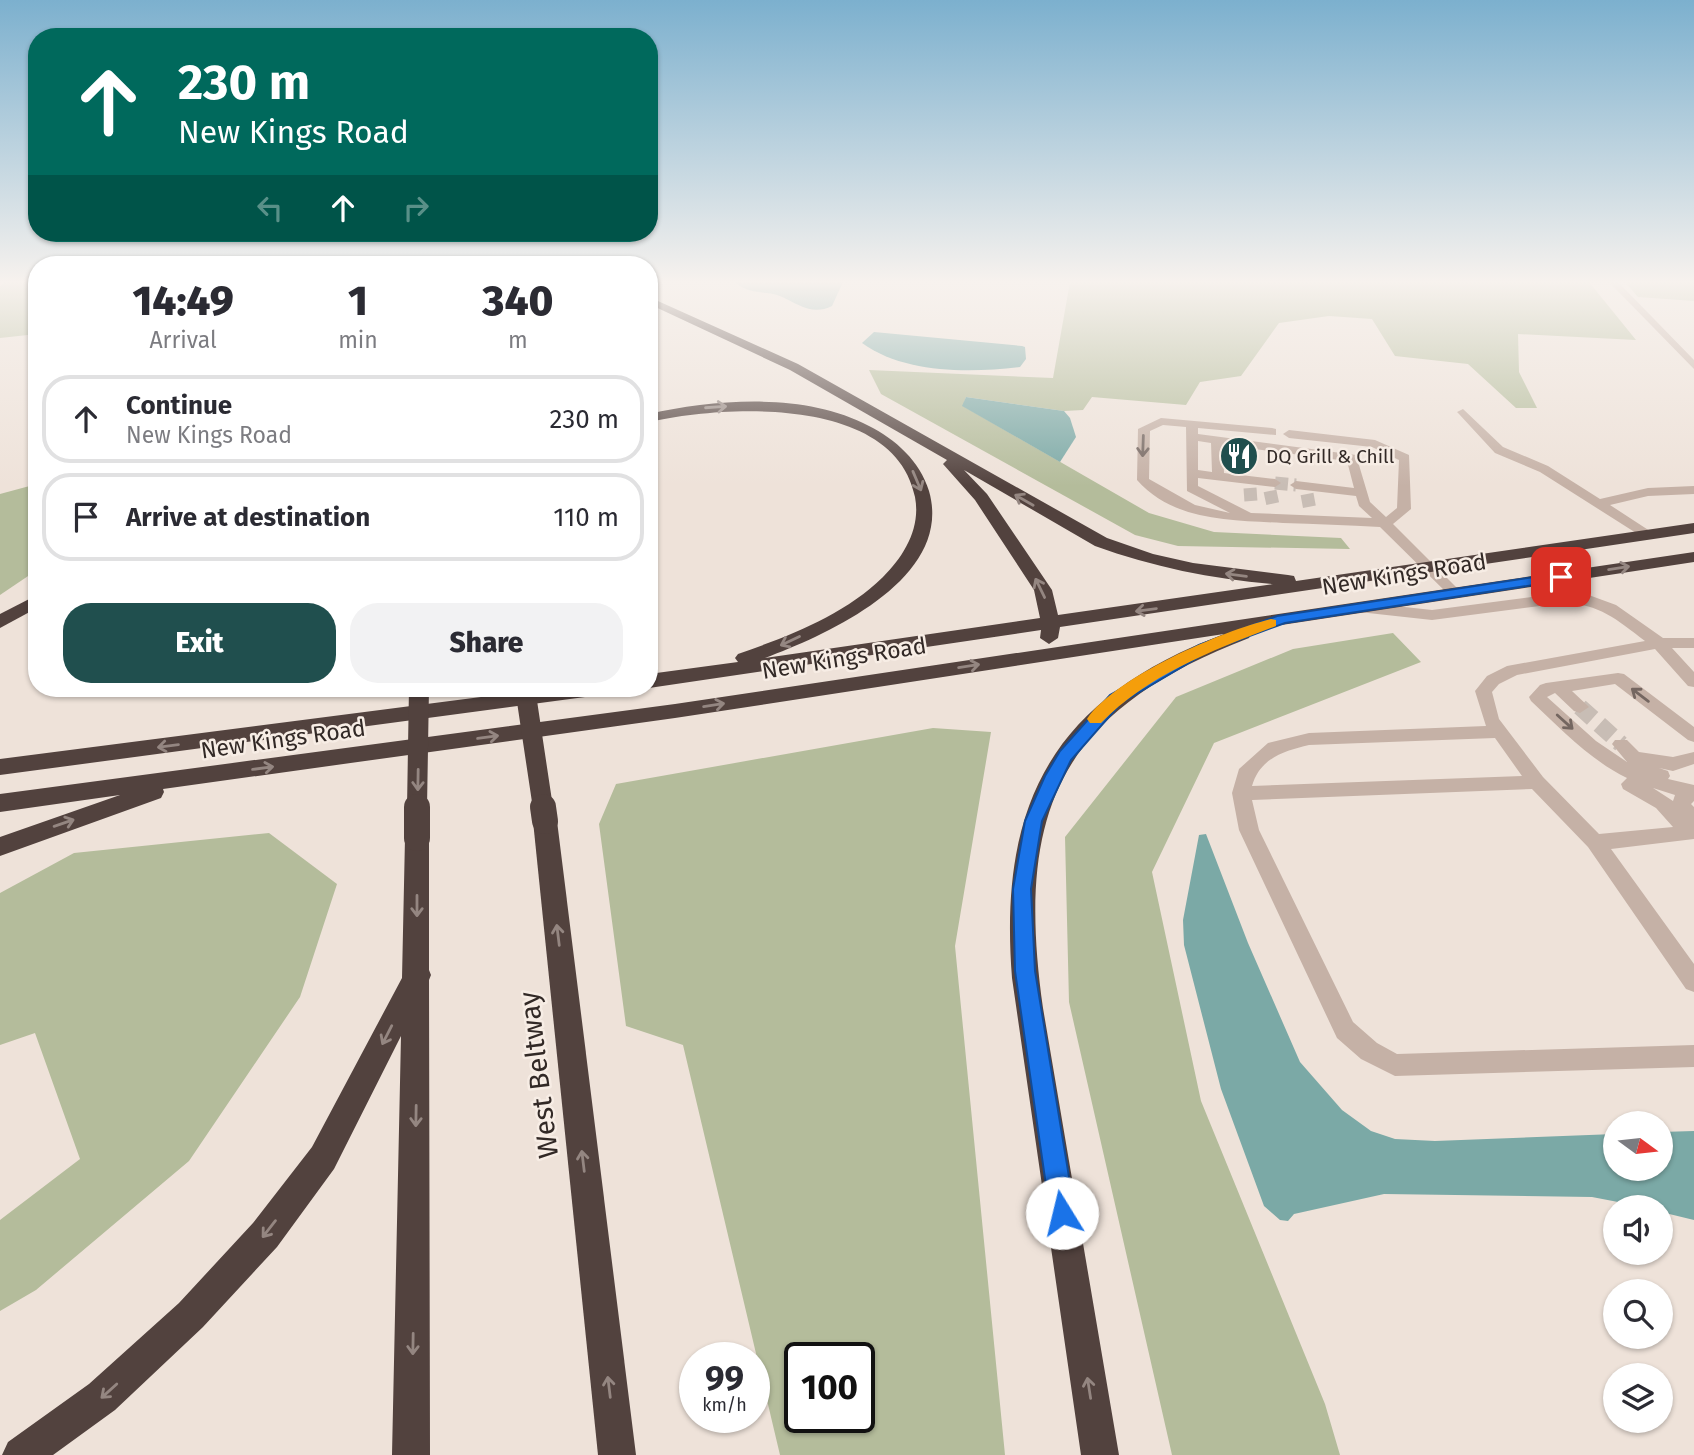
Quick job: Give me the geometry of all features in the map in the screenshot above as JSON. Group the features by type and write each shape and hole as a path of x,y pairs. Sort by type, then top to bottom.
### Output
{"highway":[{"path":"759,350 794,367 1068,525 1131,554 1235,576 1329,582"},
{"path":"658,416 703,407 740,405 798,410 827,416 859,427 897,450 918,479 923,494 921,534 911,553 889,580 865,601 833,621 778,646 698,674"},
{"path":"936,449 981,497 1043,590 1051,624 1048,654"},
{"name":"New Kings Road","path":"658,680 1694,528"},
{"name":"New Kings Road","path":"0,803 688,709 1694,557"},
{"path":"0,622 28,605"},
{"path":"1100,1455 1025,971 1022,889 1028,847 1034,821 1053,776 1066,755 1115,699 1204,648 1282,619"},
{"path":"411,1455 419,697"},
{"name":"West Beltway","path":"526,697 545,821 617,1455"},
{"name":"New Kings Road","path":"0,767 532,697"},
{"path":"0,847 195,778"},
{"path":"21,1455 46,1440 102,1397 191,1315 265,1235 323,1158 418,975"}],"street":[{"path":"1678,350 1694,366"},
{"path":"1462,412 1499,450 1544,469 1649,535"},
{"path":"1273,496 1254,517 1226,518 1198,511 1166,498 1143,480 1144,429 1161,421 1217,440 1352,458 1364,503 1455,593"},
{"path":"1192,430 1272,432"},
{"path":"1192,430 1192,488 1254,517"},
{"path":"1192,473 1218,476 1250,490 1273,496 1311,515 1386,523 1404,509 1405,458 1375,444 1289,434"},
{"path":"1217,440 1218,476"},
{"path":"1303,488 1361,493"},
{"path":"1250,490 1254,517"},
{"path":"1599,503 1648,492 1694,490"},
{"path":"1359,607 1432,615 1563,597 1586,599 1611,608 1659,643 1694,682"},
{"path":"1694,643 1659,643 1520,669 1493,680 1483,691 1491,720 1499,732 1536,782 1595,842 1694,982"},
{"path":"1520,669 1580,707"},
{"path":"1694,736 1618,678 1552,688 1537,697 1601,755 1637,778 1694,793"},
{"path":"1673,719 1694,745"},
{"path":"1499,732 1309,739 1274,747 1248,769 1241,793 1249,830 1345,1030 1369,1051 1395,1065 1694,1056"},
{"path":"1621,744 1642,768 1654,774 1694,781"},
{"path":"1601,755 1602,761 1623,780 1663,803 1692,827"},
{"path":"1636,758 1673,764 1694,758"},
{"path":"1241,793 1536,782"},
{"path":"1692,827 1681,806 1683,798 1694,793"},
{"path":"1595,842 1632,840 1692,827"}],"green space":[{"path":"1058,350 1260,350 1241,376 1200,382 1186,405 1092,397 1083,410 1064,411 966,397 963,406 1149,513 1214,532 1341,538 1350,549 1178,546 1135,535 881,394 869,370 1053,378"},
{"path":"1391,350 1518,350 1519,372 1537,408 1516,408 1468,364 1395,356"},
{"path":"28,486 28,576 0,595 0,494"},
{"path":"1393,633 1421,662 1214,743 1152,872 1201,1101 1325,1404 1340,1455 1172,1455 1069,1002 1065,837 1176,697 1293,649"},
{"path":"933,728 991,732 955,946 1005,1455 780,1455 770,1413 770,1342 753,1342 683,1045 626,1026 599,824 616,784"},
{"path":"269,833 337,884 300,997 189,1161 36,1290 0,1311 0,1220 80,1159 35,1033 0,1045 0,893 74,853"}],"water":[{"path":"874,350 1025,350 1026,359 1020,367 959,370 918,366"},
{"path":"966,397 1064,411 1070,418 1076,437 1060,462 962,406"},
{"path":"1206,834 1248,943 1300,1062 1342,1110 1371,1131 1395,1139 1435,1141 1603,1134 1603,1181 1673,1181 1673,1132 1694,1131 1694,1220 1673,1215 1673,1195 1603,1195 1603,1199 1384,1194 1294,1214 1288,1221 1280,1220 1264,1206 1221,1089 1184,945 1183,920 1199,835"}],"tunnel":[{"path":"1275,483 1296,485"},
{"path":"1250,488 1251,502"},
{"path":"1270,491 1273,505"},
{"path":"1307,494 1310,510"},
{"path":"1580,707 1621,744"}],"slow traffic":[{"path":"1095,719 1115,699 1156,674 1204,648 1271,623"}],"place":[{"name":"DQ Grill & Chill","path":"1239,456"}],"route":[{"path":"1062,1213 1025,971 1022,889 1034,821 1053,776 1066,755 1115,699 1204,648 1282,619 1561,577"}]}
